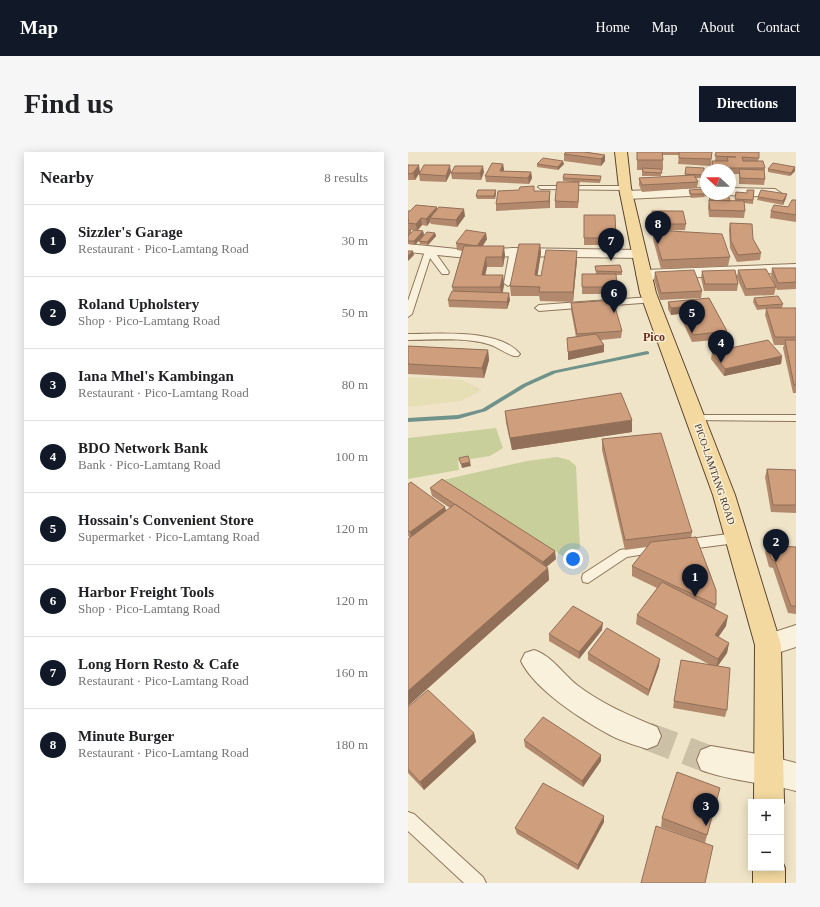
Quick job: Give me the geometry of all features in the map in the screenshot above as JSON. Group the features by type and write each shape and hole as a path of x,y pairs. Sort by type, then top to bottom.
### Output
{"main road":[{"name":"PICO-LAMTANG ROAD","path":"620,152 625,191 651,300 724,495 768,645 769,799"},
{"path":"769,871 769,883"}],"street":[{"path":"625,191 700,192"},
{"path":"736,192 776,193"},
{"path":"408,248 467,254 513,252 639,254"},
{"path":"644,275 796,268"},
{"path":"768,645 796,636"},
{"path":"534,661 568,694 620,726 647,736"},
{"path":"712,760 769,770 796,777"}],"lane":[{"path":"541,187 625,191"},
{"path":"429,250 445,272"},
{"path":"408,314 429,250"},
{"path":"508,283 513,252"},
{"path":"539,308 651,300"},
{"path":"408,337 488,340 508,347 514,354"},
{"path":"696,418 796,418"},
{"path":"588,578 624,553 736,538"},
{"path":"408,820 476,883"}],"shaded area":[{"path":"408,377 462,380 482,390 461,401 408,407"}],"green space":[{"path":"496,428 503,448 490,456 458,461 459,470 408,479 408,438"},
{"path":"557,457 569,460 576,466 580,548 566,558 443,480 527,461"}],"building":[{"path":"566,152 584,152 605,155 601,159 564,154"},
{"path":"637,152 662,152 663,160 637,160"},
{"path":"679,152 712,152 711,159 679,158"},
{"path":"716,152 759,152 759,158 742,157 743,161 763,161 765,168 736,168 736,164 712,164 712,161 728,161 727,157 736,157 715,156"},
{"path":"543,158 563,161 558,167 537,164"},
{"path":"492,163 503,164 500,171 531,172 528,178 485,176"},
{"path":"773,163 795,167 791,173 768,169"},
{"path":"408,165 419,165 413,173 408,174"},
{"path":"424,165 450,165 446,176 419,174"},
{"path":"455,166 483,166 480,173 451,173"},
{"path":"686,167 700,168 700,175 685,174"},
{"path":"642,168 661,169 662,173 643,172"},
{"path":"739,169 764,170 765,179 740,178"},
{"path":"564,174 601,176 600,180 563,178"},
{"path":"694,175 698,182 642,185 639,178"},
{"path":"557,182 579,182 578,202 555,201"},
{"path":"534,186 534,191 550,191 549,201 496,204 498,191 519,190 520,187"},
{"path":"700,189 700,194 691,194 689,190"},
{"path":"478,190 496,190 494,196 476,196"},
{"path":"747,190 754,190 753,200 736,199 736,192 747,193"},
{"path":"761,190 787,194 783,201 758,197"},
{"path":"709,200 744,201 745,211 710,210"},
{"path":"792,200 796,200 796,215 771,211 774,205 788,207"},
{"path":"416,205 437,207 426,219 421,218 416,224 408,223 408,211"},
{"path":"439,207 464,209 456,220 430,218"},
{"path":"652,211 683,211 686,224 653,224"},
{"path":"584,215 615,215 616,238 584,238"},
{"path":"730,223 752,224 753,239 761,253 738,255 731,241"},
{"path":"414,230 423,231 414,241 408,241 408,236"},
{"path":"466,230 486,233 477,246 456,243"},
{"path":"653,230 722,234 730,257 662,260"},
{"path":"427,232 435,233 427,242 419,241"},
{"path":"519,244 540,244 535,275 541,276 546,250 577,251 573,292 539,292 540,287 510,286"},
{"path":"464,246 504,246 502,257 486,257 482,275 503,275 500,287 452,287"},
{"path":"408,251 413,251 408,256"},
{"path":"620,265 622,272 596,271 595,266"},
{"path":"772,268 796,268 796,282 778,283"},
{"path":"766,269 776,287 746,289 738,270"},
{"path":"694,270 702,291 661,293 655,272"},
{"path":"735,270 738,284 705,284 702,271"},
{"path":"582,274 616,274 617,287 582,287"},
{"path":"452,291 509,293 507,302 448,300"},
{"path":"778,296 783,304 758,306 754,298"},
{"path":"709,298 727,331 693,335 680,307 671,308 668,302"},
{"path":"613,300 622,331 577,334 571,303"},
{"path":"766,308 796,308 796,337 775,337"},
{"path":"596,334 604,345 568,352 567,338"},
{"path":"768,340 782,356 725,369 712,352"},
{"path":"785,340 796,340 796,385 794,385"},
{"path":"408,346 488,350 482,368 408,364"},
{"path":"621,393 632,420 510,438 505,411"},
{"path":"661,433 692,532 625,540 602,439"},
{"path":"468,456 470,462 461,464 459,458"},
{"path":"767,469 796,470 796,505 773,505"},
{"path":"442,479 555,551 543,562 430,488"},
{"path":"411,482 445,507 410,532 408,530 408,484"},
{"path":"455,504 548,568 408,691 408,539"},
{"path":"696,537 716,590 716,605 632,566 651,542"},
{"path":"767,545 796,547 796,606 791,606 775,561 771,559"},
{"path":"662,582 728,616 715,635 729,643 718,659 637,615"},
{"path":"573,606 603,623 579,652 549,634"},
{"path":"607,628 660,659 649,690 588,653"},
{"path":"681,660 730,668 727,710 674,701"},
{"path":"428,690 474,733 420,782 408,769 408,707"},
{"path":"543,717 601,755 582,781 524,740"},
{"path":"677,772 720,788 707,835 662,818"},
{"path":"543,783 604,816 578,865 515,828"},
{"path":"656,826 713,846 705,883 641,883"}],"waterway":[{"path":"408,420 458,417 484,410 525,385 554,372 647,353"}],"tunnel":[{"path":"647,736 711,760"}],"place":[{"name":"Minute Burger","path":"658,244"},
{"name":"Long Horn Resto & Cafe","path":"611,261"},
{"name":"Harbor Freight Tools","path":"614,313"},
{"name":"Hossain's Convenient Store","path":"692,333"},
{"name":"BDO Network Bank","path":"721,363"},
{"name":"Roland Upholstery","path":"776,562"},
{"name":"Sizzler's Garage","path":"695,597"},
{"name":"Iana Mhel's Kambingan","path":"706,826"}],"district":[{"name":"Pico","path":"654,337"}]}
